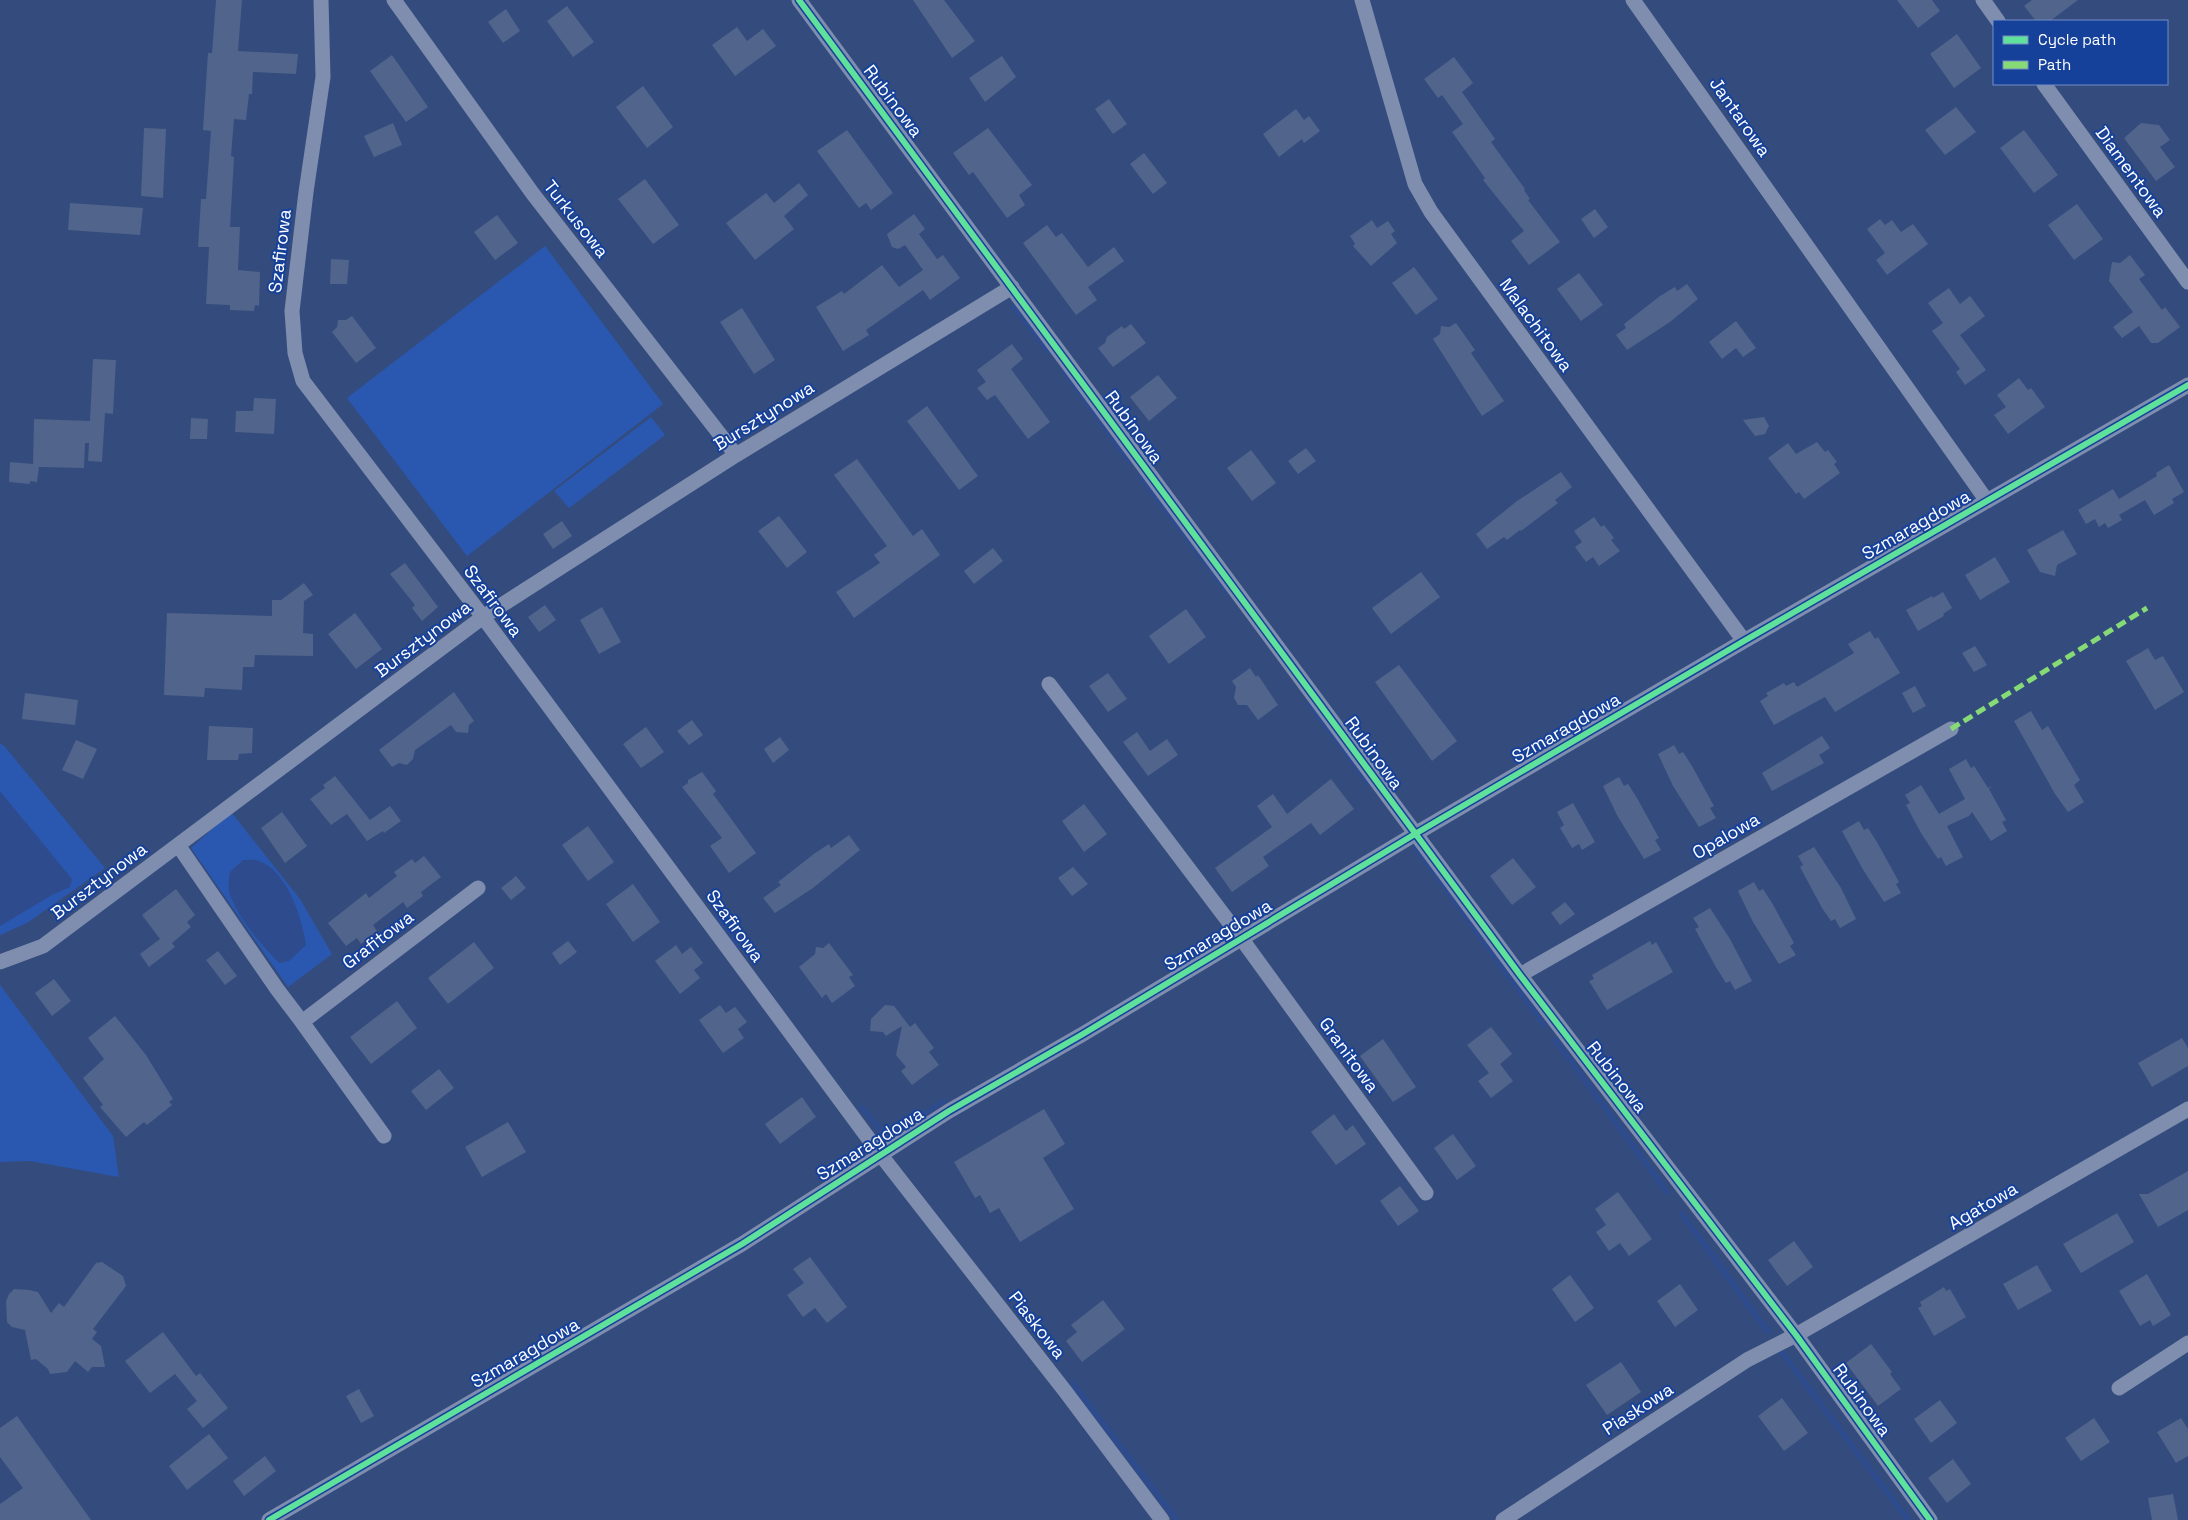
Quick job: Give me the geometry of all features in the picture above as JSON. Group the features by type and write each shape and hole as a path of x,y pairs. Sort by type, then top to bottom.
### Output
{"street":[{"name":"Szafirowa","path":"321,0 323,77 306,192 292,311 295,353 303,381 483,617 880,1154"},
{"name":"Turkusowa","path":"394,0 533,194 736,455"},
{"name":"Rubinowa","path":"799,0 1415,834 1520,975 1796,1335 1930,1520"},
{"name":"Malachitowa","path":"1362,0 1415,184 1431,212 1744,641"},
{"name":"Jantarowa","path":"1633,0 1987,501"},
{"path":"1983,0 1997,20"},
{"name":"Diamentowa","path":"2045,85 2188,282"},
{"name":"Bursztynowa","path":"0,962 43,946 483,617 736,455 1012,287"},
{"name":"Szmaragdowa","path":"269,1520 742,1244 880,1154 1415,834 1744,641 2188,385"},
{"name":"Szmaragdowa","path":"1049,684 1241,938"},
{"name":"Opalowa","path":"1520,975 1951,729"},
{"path":"178,845 384,1136"},
{"name":"Grafitowa","path":"302,1022 478,888"},
{"name":"Granitowa","path":"1241,938 1426,1193"},
{"name":"Agatowa","path":"1796,1335 2188,1109"},
{"name":"Piaskowa","path":"880,1154 1059,1383 1162,1520"},
{"name":"Piaskowa","path":"1503,1520 1747,1360 1796,1335"},
{"path":"2119,1388 2188,1342"}],"shaded area":[{"path":"545,246 663,404 467,556 347,398"},
{"path":"651,417 665,435 569,508 554,491"},
{"path":"0,743 105,868 27,923 0,935"},
{"path":"0,791 72,879 70,887 52,895 0,926"},
{"path":"231,812 300,899 332,954 288,987 191,848"},
{"path":"243,860 257,860 269,866 278,874 292,896 301,921 306,945 289,961 279,963 251,931 234,905 228,884 230,872"},
{"path":"0,985 113,1136 119,1177 30,1161 0,1162"}],"building":[{"path":"216,0 242,0 238,51 298,54 296,74 253,72 252,94 249,94 246,120 234,119 231,156 234,157 230,227 240,227 238,270 260,272 259,306 255,305 254,311 230,310 230,305 206,304 209,247 198,247 201,199 206,199 211,131 203,130 208,53 212,53"},
{"path":"913,0 944,0 975,41 952,58"},
{"path":"1897,0 1932,0 1940,11 1918,28"},
{"path":"2032,0 2078,0 2051,20 2035,20 2024,6"},
{"path":"567,6 594,42 573,57 547,21"},
{"path":"506,9 520,31 503,43 488,22"},
{"path":"737,27 747,41 763,29 776,46 735,76 712,45"},
{"path":"1957,34 1981,68 1954,88 1930,54"},
{"path":"392,55 428,107 406,122 370,71"},
{"path":"1002,56 1016,77 985,102 969,78"},
{"path":"1454,57 1473,83 1462,92 1495,139 1491,142 1525,189 1530,199 1528,200 1560,242 1529,265 1511,241 1524,231 1483,180 1485,178 1452,132 1463,124 1442,95 1438,98 1424,79"},
{"path":"643,86 673,127 647,148 616,107"},
{"path":"1109,99 1127,124 1113,134 1095,109"},
{"path":"1956,107 1976,132 1945,155 1925,130"},
{"path":"1296,109 1304,120 1309,116 1320,131 1304,143 1302,139 1279,157 1263,134"},
{"path":"393,123 402,145 374,157 364,136"},
{"path":"2141,123 2159,125 2170,140 2160,147 2175,167 2156,181 2124,138"},
{"path":"144,128 166,129 163,198 141,196"},
{"path":"988,128 1032,185 1019,195 1025,205 1007,218 973,172 969,175 953,153"},
{"path":"847,130 893,193 871,210 866,203 859,208 817,151"},
{"path":"2024,130 2058,175 2034,193 2000,148"},
{"path":"1144,153 1167,183 1153,194 1130,164"},
{"path":"645,179 679,225 653,244 618,199"},
{"path":"799,183 808,195 784,216 794,229 755,260 726,223 766,193 774,203"},
{"path":"70,203 143,208 140,235 68,230"},
{"path":"2077,204 2103,239 2074,260 2048,225"},
{"path":"1595,209 1608,227 1594,238 1581,219"},
{"path":"914,214 925,229 919,234 937,259 943,255 960,278 930,300 923,290 866,330 869,335 843,351 816,307 842,291 844,294 882,265 899,287 923,270 905,245 898,249 892,247 887,234"},
{"path":"497,215 518,243 495,260 474,232"},
{"path":"1880,219 1885,225 1892,220 1901,232 1913,224 1928,244 1887,275 1876,260 1885,253 1867,229"},
{"path":"1372,220 1377,228 1388,221 1395,231 1391,234 1397,243 1371,266 1353,246 1355,244 1350,236"},
{"path":"1047,225 1056,237 1062,233 1088,267 1114,247 1124,261 1088,287 1097,300 1076,315 1023,243"},
{"path":"2130,255 2145,275 2139,279 2162,310 2165,307 2180,327 2158,343 2151,343 2139,326 2122,338 2113,327 2133,312 2109,281 2112,262 2120,263"},
{"path":"331,259 349,260 347,284 330,284"},
{"path":"1414,267 1438,299 1416,315 1392,283"},
{"path":"1579,273 1603,305 1581,321 1557,289"},
{"path":"1687,284 1698,299 1670,322 1627,350 1616,335 1626,328 1624,324 1660,296 1675,287 1677,291"},
{"path":"1949,288 1960,304 1970,296 1985,316 1960,335 1986,370 1965,385 1956,372 1960,369 1932,331 1943,323 1928,303"},
{"path":"742,308 775,360 754,374 720,322"},
{"path":"352,316 376,348 356,363 332,332 337,327 338,320 346,320"},
{"path":"1736,321 1756,348 1743,357 1736,348 1722,359 1709,342"},
{"path":"1456,323 1475,350 1471,353 1504,401 1482,416 1433,339 1440,334 1441,326 1449,327"},
{"path":"1131,324 1146,343 1113,367 1098,348 1105,343 1107,337 1122,326 1124,329"},
{"path":"1012,344 1023,359 1011,369 1050,422 1028,439 995,395 987,400 977,388 986,382 977,370"},
{"path":"93,359 116,360 113,414 105,413 102,462 88,461 89,443 85,443 84,468 39,467 37,482 30,481 30,484 9,482 10,462 33,464 34,419 90,421"},
{"path":"1158,375 1177,398 1149,421 1130,397"},
{"path":"2019,378 2028,390 2031,388 2045,407 2008,434 1994,415 2006,407 1997,395"},
{"path":"254,398 276,399 274,434 235,432 236,411 253,411"},
{"path":"927,406 978,476 959,490 907,421"},
{"path":"1764,417 1769,426 1765,434 1755,436 1743,420"},
{"path":"191,418 208,419 207,439 190,439"},
{"path":"1817,442 1825,452 1828,450 1837,462 1834,464 1840,473 1804,499 1799,492 1796,494 1768,458 1788,443 1796,454"},
{"path":"1306,448 1316,461 1298,474 1288,461"},
{"path":"1251,450 1276,483 1252,501 1227,468"},
{"path":"857,459 913,536 922,529 940,555 854,618 836,592 880,563 874,555 887,546 834,475"},
{"path":"2169,465 2184,492 2172,499 2174,503 2154,515 2145,500 2119,515 2122,520 2108,528 2105,523 2099,527 2095,519 2086,524 2078,510 2113,489 2119,499 2157,476 2156,473"},
{"path":"1561,472 1572,487 1555,500 1558,503 1521,531 1507,540 1504,537 1487,549 1476,534 1517,501"},
{"path":"779,516 807,552 787,568 758,531"},
{"path":"1594,517 1601,527 1604,525 1614,538 1611,540 1620,551 1599,566 1593,557 1586,562 1575,547 1582,542 1574,531"},
{"path":"562,521 572,536 553,549 543,534"},
{"path":"2063,530 2077,554 2057,565 2055,576 2040,572 2027,550"},
{"path":"993,548 1003,561 974,584 964,571"},
{"path":"1995,557 2010,582 1980,600 1965,575"},
{"path":"405,563 438,607 422,621 412,608 415,605 390,574"},
{"path":"1421,572 1440,597 1391,634 1372,608"},
{"path":"304,583 313,595 304,601 303,633 313,634 313,656 255,655 254,667 243,667 242,690 205,688 204,697 164,695 167,613 272,616 272,600 281,600"},
{"path":"1943,592 1952,608 1943,614 1944,616 1918,631 1906,610"},
{"path":"545,605 556,620 539,632 528,617"},
{"path":"602,607 621,642 599,654 580,620"},
{"path":"1186,609 1206,637 1169,664 1149,636"},
{"path":"355,613 382,649 356,669 328,634"},
{"path":"1870,631 1875,639 1878,637 1900,673 1835,712 1825,697 1774,725 1760,701 1768,696 1766,693 1784,683 1786,686 1794,682 1797,687 1854,653 1848,644"},
{"path":"1975,646 1987,665 1974,672 1962,653"},
{"path":"2148,648 2155,660 2163,656 2184,692 2155,710 2126,661"},
{"path":"1399,665 1457,741 1432,761 1375,682"},
{"path":"1250,668 1256,677 1258,675 1278,705 1258,720 1247,705 1238,705 1234,698 1236,687 1232,681"},
{"path":"1108,673 1127,699 1108,712 1089,686"},
{"path":"1915,686 1926,706 1913,713 1902,693"},
{"path":"454,692 474,721 469,725 468,733 456,732 451,725 415,750 413,759 407,765 399,763 392,767 379,750"},
{"path":"25,693 78,700 75,725 22,719"},
{"path":"2031,711 2042,730 2048,726 2080,780 2074,785 2084,802 2068,812 2055,794 2014,721"},
{"path":"692,720 703,735 689,745 677,731"},
{"path":"209,726 253,728 252,753 239,754 238,760 207,760"},
{"path":"646,727 664,752 641,768 623,744"},
{"path":"1137,732 1150,751 1167,739 1178,755 1148,776 1123,742"},
{"path":"1822,736 1830,748 1819,755 1824,763 1772,791 1762,773"},
{"path":"780,737 789,750 773,763 764,749"},
{"path":"76,740 97,749 83,779 62,770"},
{"path":"1674,745 1679,754 1683,752 1714,806 1710,808 1716,818 1699,827 1673,786 1658,754"},
{"path":"1966,759 1971,768 1974,766 1988,788 1992,786 1989,789 2006,820 2002,822 2007,831 1991,841 1972,812 1969,816 1947,826 1963,857 1946,866 1941,857 1938,859 1921,833 1906,805 1910,803 1905,795 1921,785 1939,814 1965,799 1949,769"},
{"path":"702,772 716,791 713,794 756,853 729,873 710,846 722,838 682,787 688,783 688,780"},
{"path":"335,776 370,820 390,806 401,821 384,833 383,831 367,841 347,814 331,825 310,799 325,788 323,785"},
{"path":"1619,777 1624,786 1628,784 1659,838 1655,840 1661,850 1644,859 1618,817 1603,786"},
{"path":"1331,779 1354,809 1320,835 1311,823 1263,857 1269,866 1232,892 1215,868 1272,827 1257,806 1273,794 1287,814"},
{"path":"1573,803 1595,842 1582,850 1579,844 1572,848 1560,828 1564,825 1557,812"},
{"path":"1084,804 1107,834 1084,852 1062,821"},
{"path":"282,812 307,846 285,863 261,828"},
{"path":"1859,821 1864,830 1868,828 1899,882 1896,884 1901,893 1884,902 1862,868 1842,831"},
{"path":"588,826 614,862 588,881 562,845"},
{"path":"849,835 860,850 813,888 775,913 763,898 781,885 778,882 815,853 829,844 831,848"},
{"path":"1814,847 1841,888 1856,919 1840,928 1835,919 1831,921 1822,908 1800,867 1803,865 1798,856"},
{"path":"424,856 441,877 421,892 423,896 407,908 403,902 373,925 377,931 361,944 357,938 346,946 328,923 366,893 369,898 397,876 394,872 412,859 415,863"},
{"path":"1513,858 1536,887 1512,905 1490,876"},
{"path":"1073,867 1088,884 1072,896 1058,878"},
{"path":"516,876 526,888 511,900 501,888"},
{"path":"1754,882 1759,891 1763,889 1794,943 1790,946 1796,955 1779,964 1753,922 1738,891"},
{"path":"633,884 660,922 633,942 606,904"},
{"path":"176,889 195,915 187,922 191,927 172,943 175,947 149,967 140,954 160,939 142,915"},
{"path":"1565,902 1575,914 1560,925 1551,913"},
{"path":"1710,908 1730,939 1752,981 1735,990 1730,981 1726,983 1695,929 1699,927 1693,918"},
{"path":"568,941 577,952 560,965 552,953"},
{"path":"1650,941 1652,945 1656,942 1673,972 1607,1010 1589,981 1594,979 1592,975"},
{"path":"474,942 494,968 448,1004 428,978"},
{"path":"829,943 853,975 849,977 855,986 832,1003 826,994 822,998 799,967 815,954 816,947 823,948"},
{"path":"676,945 682,954 691,947 703,963 694,970 700,978 680,994 655,961"},
{"path":"218,951 237,976 225,985 206,960"},
{"path":"54,979 71,1001 52,1016 35,993"},
{"path":"397,1001 417,1028 371,1064 350,1037"},
{"path":"720,1005 726,1013 735,1007 747,1022 738,1029 744,1038 723,1053 699,1020"},
{"path":"885,1005 894,1006 910,1027 915,1023 934,1048 929,1052 939,1065 912,1085 901,1071 906,1067 896,1055 902,1026 886,1036 883,1032 870,1031 871,1019"},
{"path":"115,1016 146,1055 173,1099 169,1102 172,1105 147,1125 144,1122 126,1137 100,1107 103,1105 83,1078 104,1059 88,1038"},
{"path":"1491,1027 1512,1054 1500,1064 1513,1081 1491,1098 1478,1081 1489,1073 1467,1045"},
{"path":"2182,1038 2188,1048 2188,1066 2152,1087 2138,1063"},
{"path":"1383,1039 1416,1087 1393,1102 1360,1056"},
{"path":"439,1069 454,1088 426,1110 411,1091"},
{"path":"802,1097 816,1117 780,1144 765,1124"},
{"path":"1044,1109 1065,1144 1043,1158 1074,1209 1020,1242 999,1208 990,1213 980,1195 975,1198 954,1162"},
{"path":"1334,1114 1346,1131 1353,1125 1366,1144 1336,1165 1311,1132"},
{"path":"508,1122 526,1152 482,1177 465,1147"},
{"path":"1453,1134 1476,1166 1457,1180 1434,1148"},
{"path":"2188,1171 2188,1210 2158,1227 2139,1194 2148,1194"},
{"path":"1400,1186 1419,1211 1398,1226 1380,1201"},
{"path":"1618,1192 1652,1239 1629,1256 1620,1243 1609,1251 1596,1232 1606,1225 1595,1209"},
{"path":"2117,1213 2134,1242 2081,1273 2063,1244"},
{"path":"1794,1241 1813,1267 1787,1286 1768,1260"},
{"path":"810,1257 847,1307 827,1323 815,1308 803,1317 787,1295 804,1283 793,1269"},
{"path":"102,1262 123,1276 126,1286 93,1329 97,1332 92,1339 101,1346 105,1367 92,1367 88,1372 75,1361 67,1372 50,1374 48,1369 36,1359 31,1360 25,1330 12,1327 7,1322 6,1301 9,1294 14,1289 38,1292 51,1313 59,1303 64,1307 96,1263"},
{"path":"2037,1265 2052,1291 2018,1310 2003,1284"},
{"path":"2147,1274 2171,1315 2153,1326 2150,1320 2140,1326 2119,1291"},
{"path":"1570,1275 1594,1308 1575,1322 1552,1289"},
{"path":"1680,1284 1698,1310 1675,1327 1657,1301"},
{"path":"1944,1287 1946,1291 1950,1289 1966,1317 1934,1336 1918,1308 1922,1306 1920,1302"},
{"path":"1103,1300 1125,1329 1082,1362 1066,1341 1077,1332 1071,1325"},
{"path":"163,1332 196,1376 200,1373 228,1408 203,1428 187,1409 197,1401 175,1374 150,1393 125,1361"},
{"path":"1871,1344 1892,1372 1890,1374 1901,1389 1878,1406 1846,1363"},
{"path":"1621,1362 1641,1392 1607,1415 1586,1385"},
{"path":"359,1389 374,1416 361,1423 346,1396"},
{"path":"1782,1398 1808,1433 1784,1451 1758,1416"},
{"path":"1940,1400 1957,1423 1931,1443 1914,1419"},
{"path":"17,1416 91,1520 0,1520 0,1504 23,1488 0,1457 0,1428"},
{"path":"2094,1418 2110,1442 2081,1461 2065,1438"},
{"path":"2181,1418 2188,1429 2188,1456 2176,1463 2157,1432"},
{"path":"209,1434 228,1458 187,1490 169,1466"},
{"path":"265,1456 276,1471 244,1496 233,1481"},
{"path":"1953,1459 1971,1484 1947,1503 1928,1478"},
{"path":"2173,1494 2178,1520 2152,1520 2148,1498"}],"waterway":[{"path":"1014,307 1049,352"},
{"path":"1064,371 1129,461"},
{"path":"1141,477 1227,591"},
{"path":"1310,704 1368,783"},
{"path":"1415,846 1544,1025"},
{"path":"716,918 737,947"},
{"path":"1555,1040 1667,1192"},
{"path":"884,1134 902,1128 944,1101"},
{"path":"862,1108 886,1136"},
{"path":"1682,1214 1768,1332"},
{"path":"1780,1350 1908,1520"},
{"path":"1073,1384 1177,1520"}],"marked path":[{"path":"1951,729 2147,608"}],"cycle path":[{"path":"799,0 1520,975 1796,1335 1930,1520"},
{"path":"269,1520 742,1244 949,1111 1083,1034 1415,834 1744,641 2188,385"}]}
